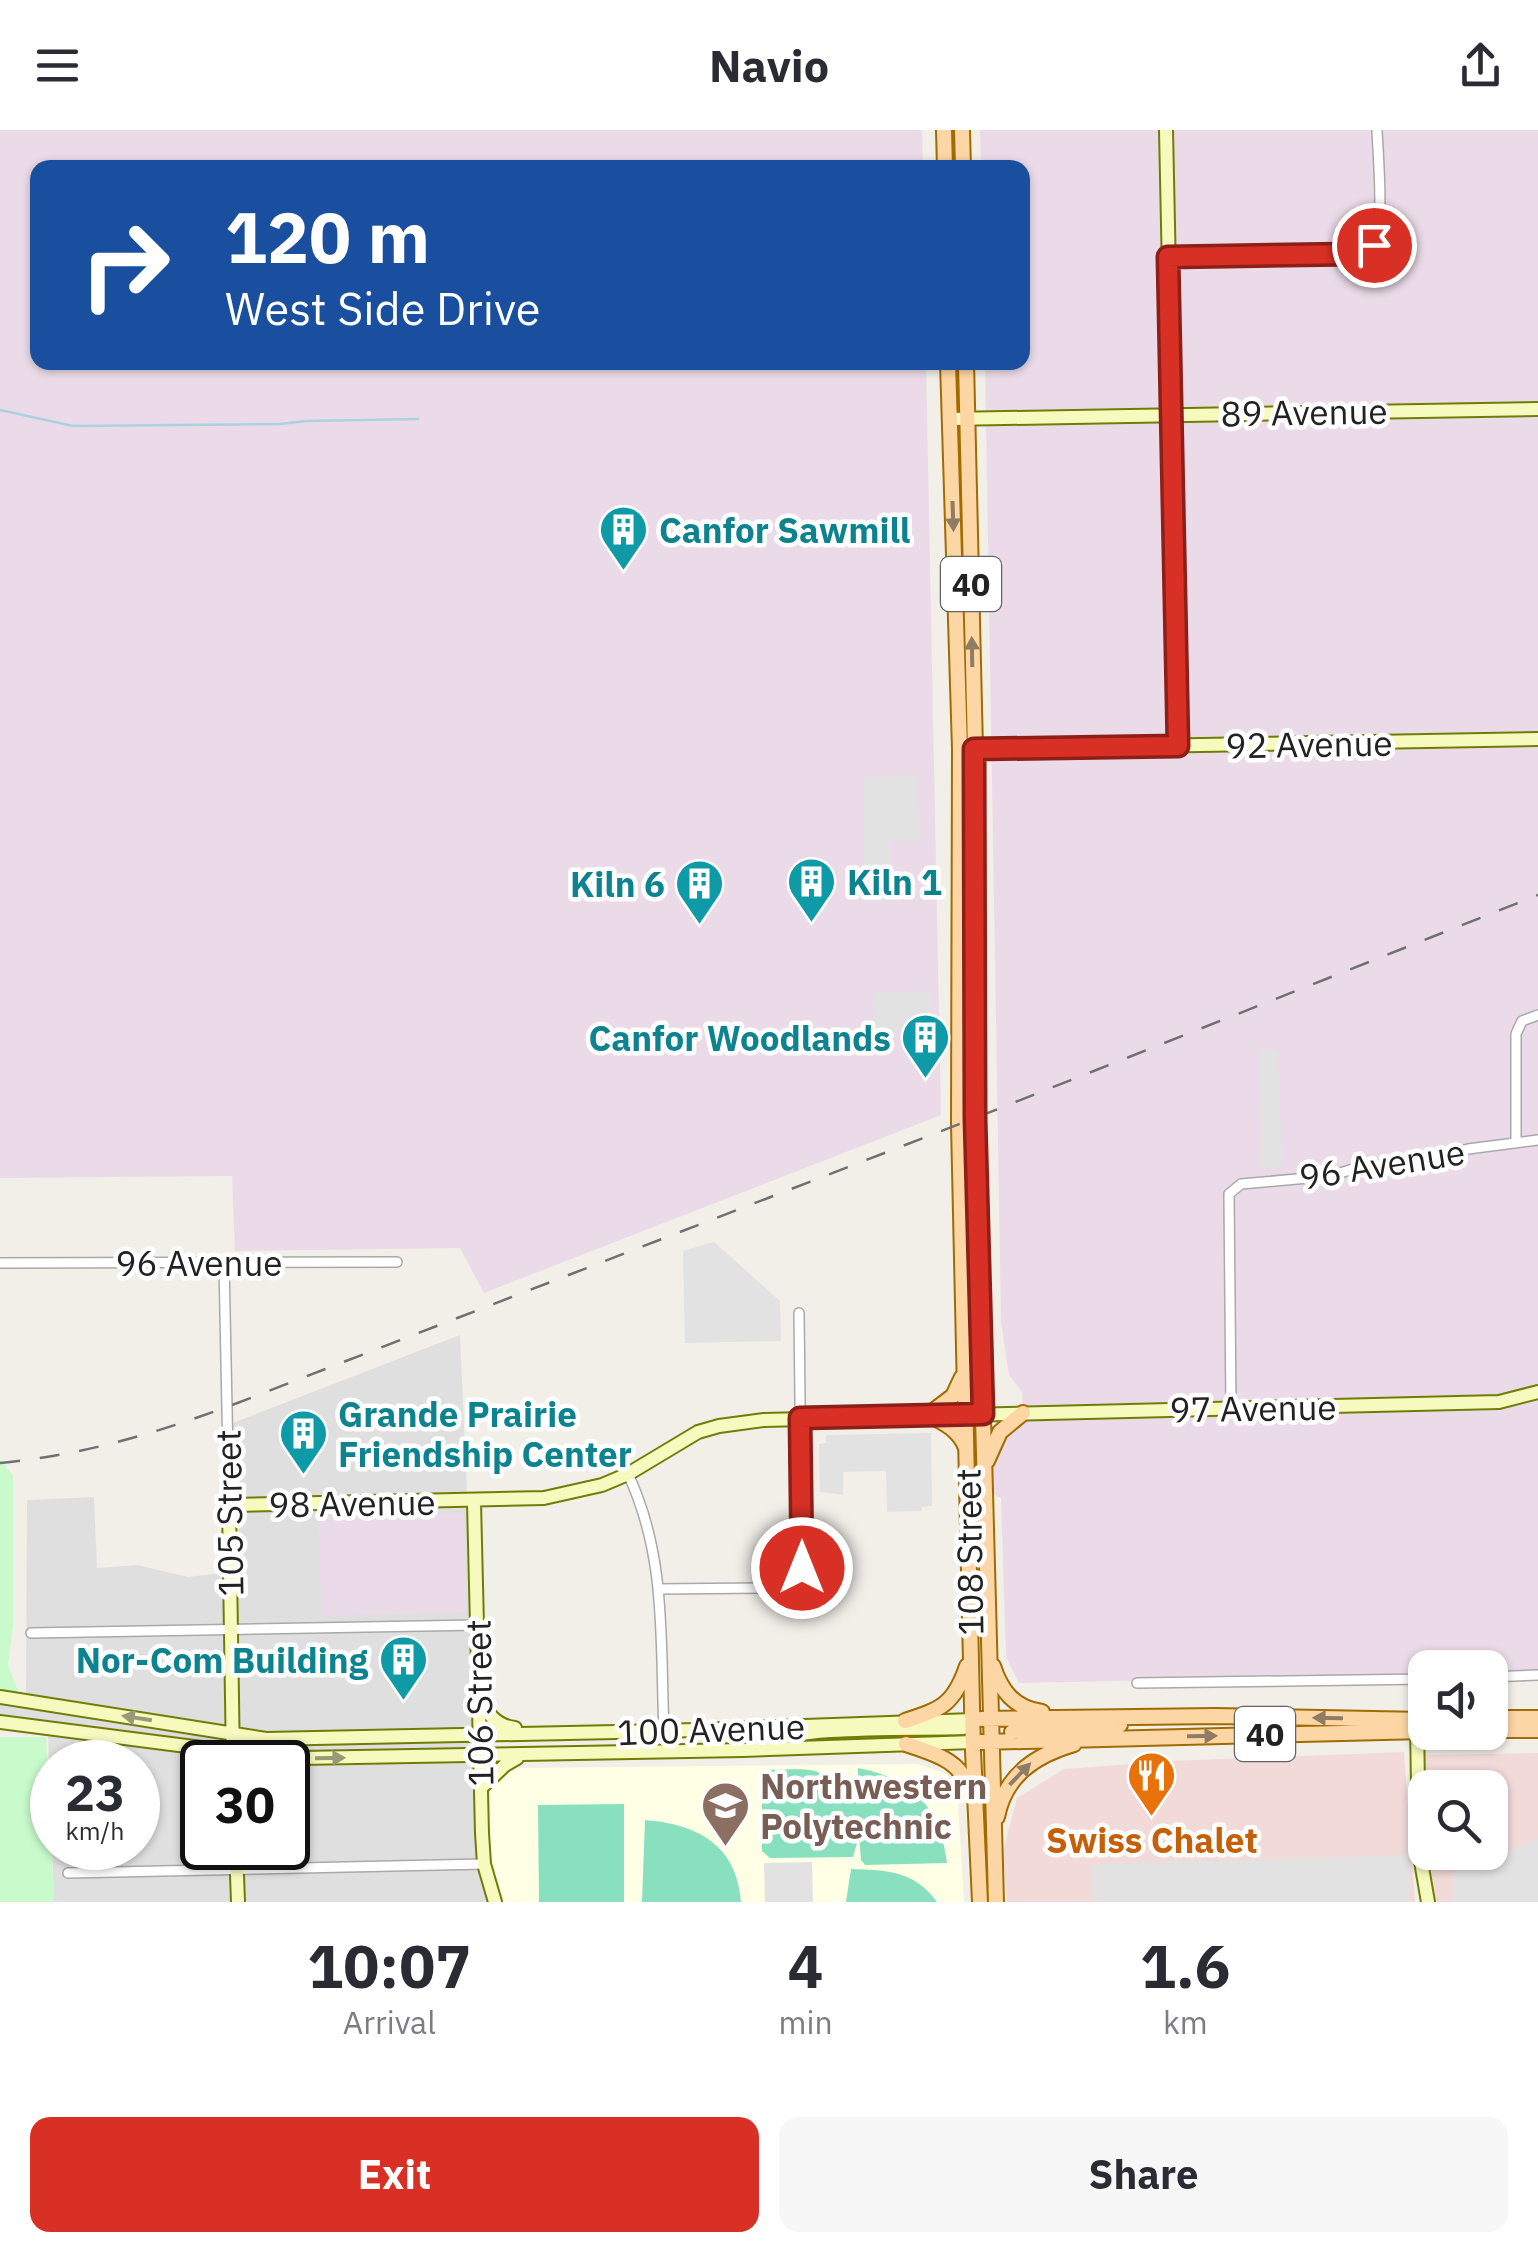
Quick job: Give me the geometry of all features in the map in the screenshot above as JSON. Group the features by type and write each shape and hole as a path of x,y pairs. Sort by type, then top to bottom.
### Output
{"main road":[{"path":"944,130 945,160"},
{"path":"962,130 963,160"},
{"name":"108 Street","path":"948,370 967,749 996,1902"},
{"name":"108 Street","path":"966,370 967,749 959,1124 980,1902"},
{"path":"966,1356 953,1396 928,1415 947,1424 962,1438 967,1454"},
{"path":"984,1466 1000,1432 1022,1413"},
{"path":"905,1721 940,1709 950,1700 961,1684 971,1651"},
{"path":"988,1651 998,1684 1013,1701 1033,1711 1072,1718"},
{"path":"989,1732 1215,1716"},
{"name":"100 Avenue","path":"973,1730 989,1732 1072,1718 1215,1716 1408,1724"},
{"path":"1508,1718 1538,1718"},
{"name":"100 Avenue","path":"973,1730 1104,1738 1408,1726"},
{"path":"1508,1730 1538,1730"},
{"path":"993,1861 998,1808 1020,1772 1055,1750 1104,1738"},
{"path":"906,1744 941,1756 956,1766 968,1784 975,1806"}],"street":[{"path":"1166,130 1178,746"},
{"path":"1168,257 1356,254 1374,245 1378,219 1377,130"},
{"name":"89 Avenue","path":"950,419 1538,409"},
{"name":"92 Avenue","path":"967,749 1538,740"},
{"path":"1516,1143 1516,1034 1522,1021 1538,1015"},
{"name":"96 Avenue","path":"1231,1409 1229,1194 1241,1184 1330,1176 1363,1166 1414,1162 1468,1149 1538,1140"},
{"name":"96 Avenue","path":"0,1262 397,1262"},
{"name":"105 Street","path":"224,1264 233,1740"},
{"path":"658,1589 774,1588 786,1586 802,1568 800,1312"},
{"name":"97 Avenue","path":"800,1418 1500,1402 1538,1392"},
{"name":"98 Avenue","path":"230,1505 474,1502 574,1493 628,1474 698,1432 719,1426 800,1418"},
{"path":"628,1474 652,1536 664,1731"},
{"name":"106 Street","path":"474,1502 484,1864 495,1902"},
{"path":"31,1633 478,1626"},
{"path":"1508,1677 1538,1676"},
{"path":"1137,1684 1408,1679"},
{"path":"480,1691 486,1711 502,1726 547,1734"},
{"name":"100 Avenue","path":"0,1696 266,1739 664,1731 905,1721 973,1730"},
{"name":"100 Avenue","path":"0,1722 180,1749"},
{"path":"742,1750 766,1740 824,1733 973,1730"},
{"name":"100 Avenue","path":"310,1758 906,1744 973,1730"},
{"path":"1420,1750 1418,1850 1428,1902"},
{"path":"482,1788 505,1764 524,1755"},
{"path":"310,1868 484,1864"},
{"path":"68,1873 237,1870 238,1902"}],"shaded area":[{"path":"0,130 922,130 923,160 30,160 30,370 926,370 941,1115 484,1293 460,1248 235,1251 232,1176 0,1178"},
{"path":"980,130 1538,130 1538,1673 1508,1674 1508,1650 1408,1650 1408,1675 1019,1683 1006,1657 1001,1498 985,1489 995,1442 1023,1412 1022,1392 1009,1375 1001,1322 985,370 1030,370 1030,160 981,160"},
{"path":"918,776 919,841 890,842 891,901 865,901 863,777"},
{"path":"930,991 931,1020 926,1020 927,1030 874,1032 873,993"},
{"path":"1259,1050 1278,1051 1282,1166 1262,1169"},
{"path":"714,1242 780,1301 781,1341 685,1343 683,1251"},
{"path":"460,1335 482,1834 495,1902 54,1902 53,1870 160,1870 160,1740 48,1740 48,1736 0,1730 0,1692 26,1694 27,1500 94,1497 97,1568 138,1565 188,1577 231,1572 235,1508 233,1423"},
{"path":"931,1433 932,1506 922,1507 922,1511 887,1512 886,1471 843,1472 843,1495 820,1492 819,1444 826,1443 826,1435"},
{"path":"464,1513 466,1612 321,1616 319,1516"},
{"path":"1404,1752 1408,1870 1413,1870 1415,1902 1007,1902 1003,1852 1017,1798 1064,1769"},
{"path":"1538,1753 1538,1902 1422,1902 1420,1870 1508,1870 1508,1770 1425,1770 1426,1755"},
{"name":"Northwestern Polytechnic","path":"918,1764 947,1774 957,1788 964,1902 504,1902 491,1863 490,1790 499,1777 518,1768"},
{"path":"1538,1838 1538,1902 1453,1902 1452,1870 1508,1870 1508,1849"},
{"path":"1408,1855 1410,1902 1100,1902 1092,1899 1091,1864"},
{"path":"812,1862 813,1902 765,1902 764,1863"}],"green space":[{"path":"0,1459 13,1476 13,1626 8,1665 19,1694 0,1692"},
{"path":"0,1737 46,1737 30,1740 30,1870 52,1870 54,1902 0,1902"},
{"path":"858,1768 894,1779 921,1798 938,1826 947,1863 865,1865 859,1836 853,1857 770,1858 762,1851 762,1770 816,1771 858,1805"},
{"path":"624,1804 624,1902 539,1902 538,1805"},
{"path":"645,1820 681,1826 711,1841 731,1865 741,1902 642,1902"},
{"path":"851,1869 910,1878 937,1902 846,1902"}],"waterway":[{"path":"0,410 73,426 418,419"}],"railway":[{"path":"0,1463 115,1442 227,1407 1538,895"}],"place":[{"name":"Canfor Sawmill","path":"624,572"},
{"name":"Kiln 1","path":"812,924"},
{"name":"Kiln 6","path":"700,926"},
{"name":"Canfor Woodlands","path":"926,1080"},
{"name":"Grande Prairie Friendship Center","path":"303,1476"},
{"name":"Nor-Com Building","path":"403,1702"},
{"name":"Swiss Chalet","path":"1152,1818"},
{"name":"Northwestern Polytechnic","path":"725,1848"}],"route":[{"path":"802,1568 800,1418 983,1414 975,1118 974,749 1178,746 1168,257 1356,254 1374,245"}]}
